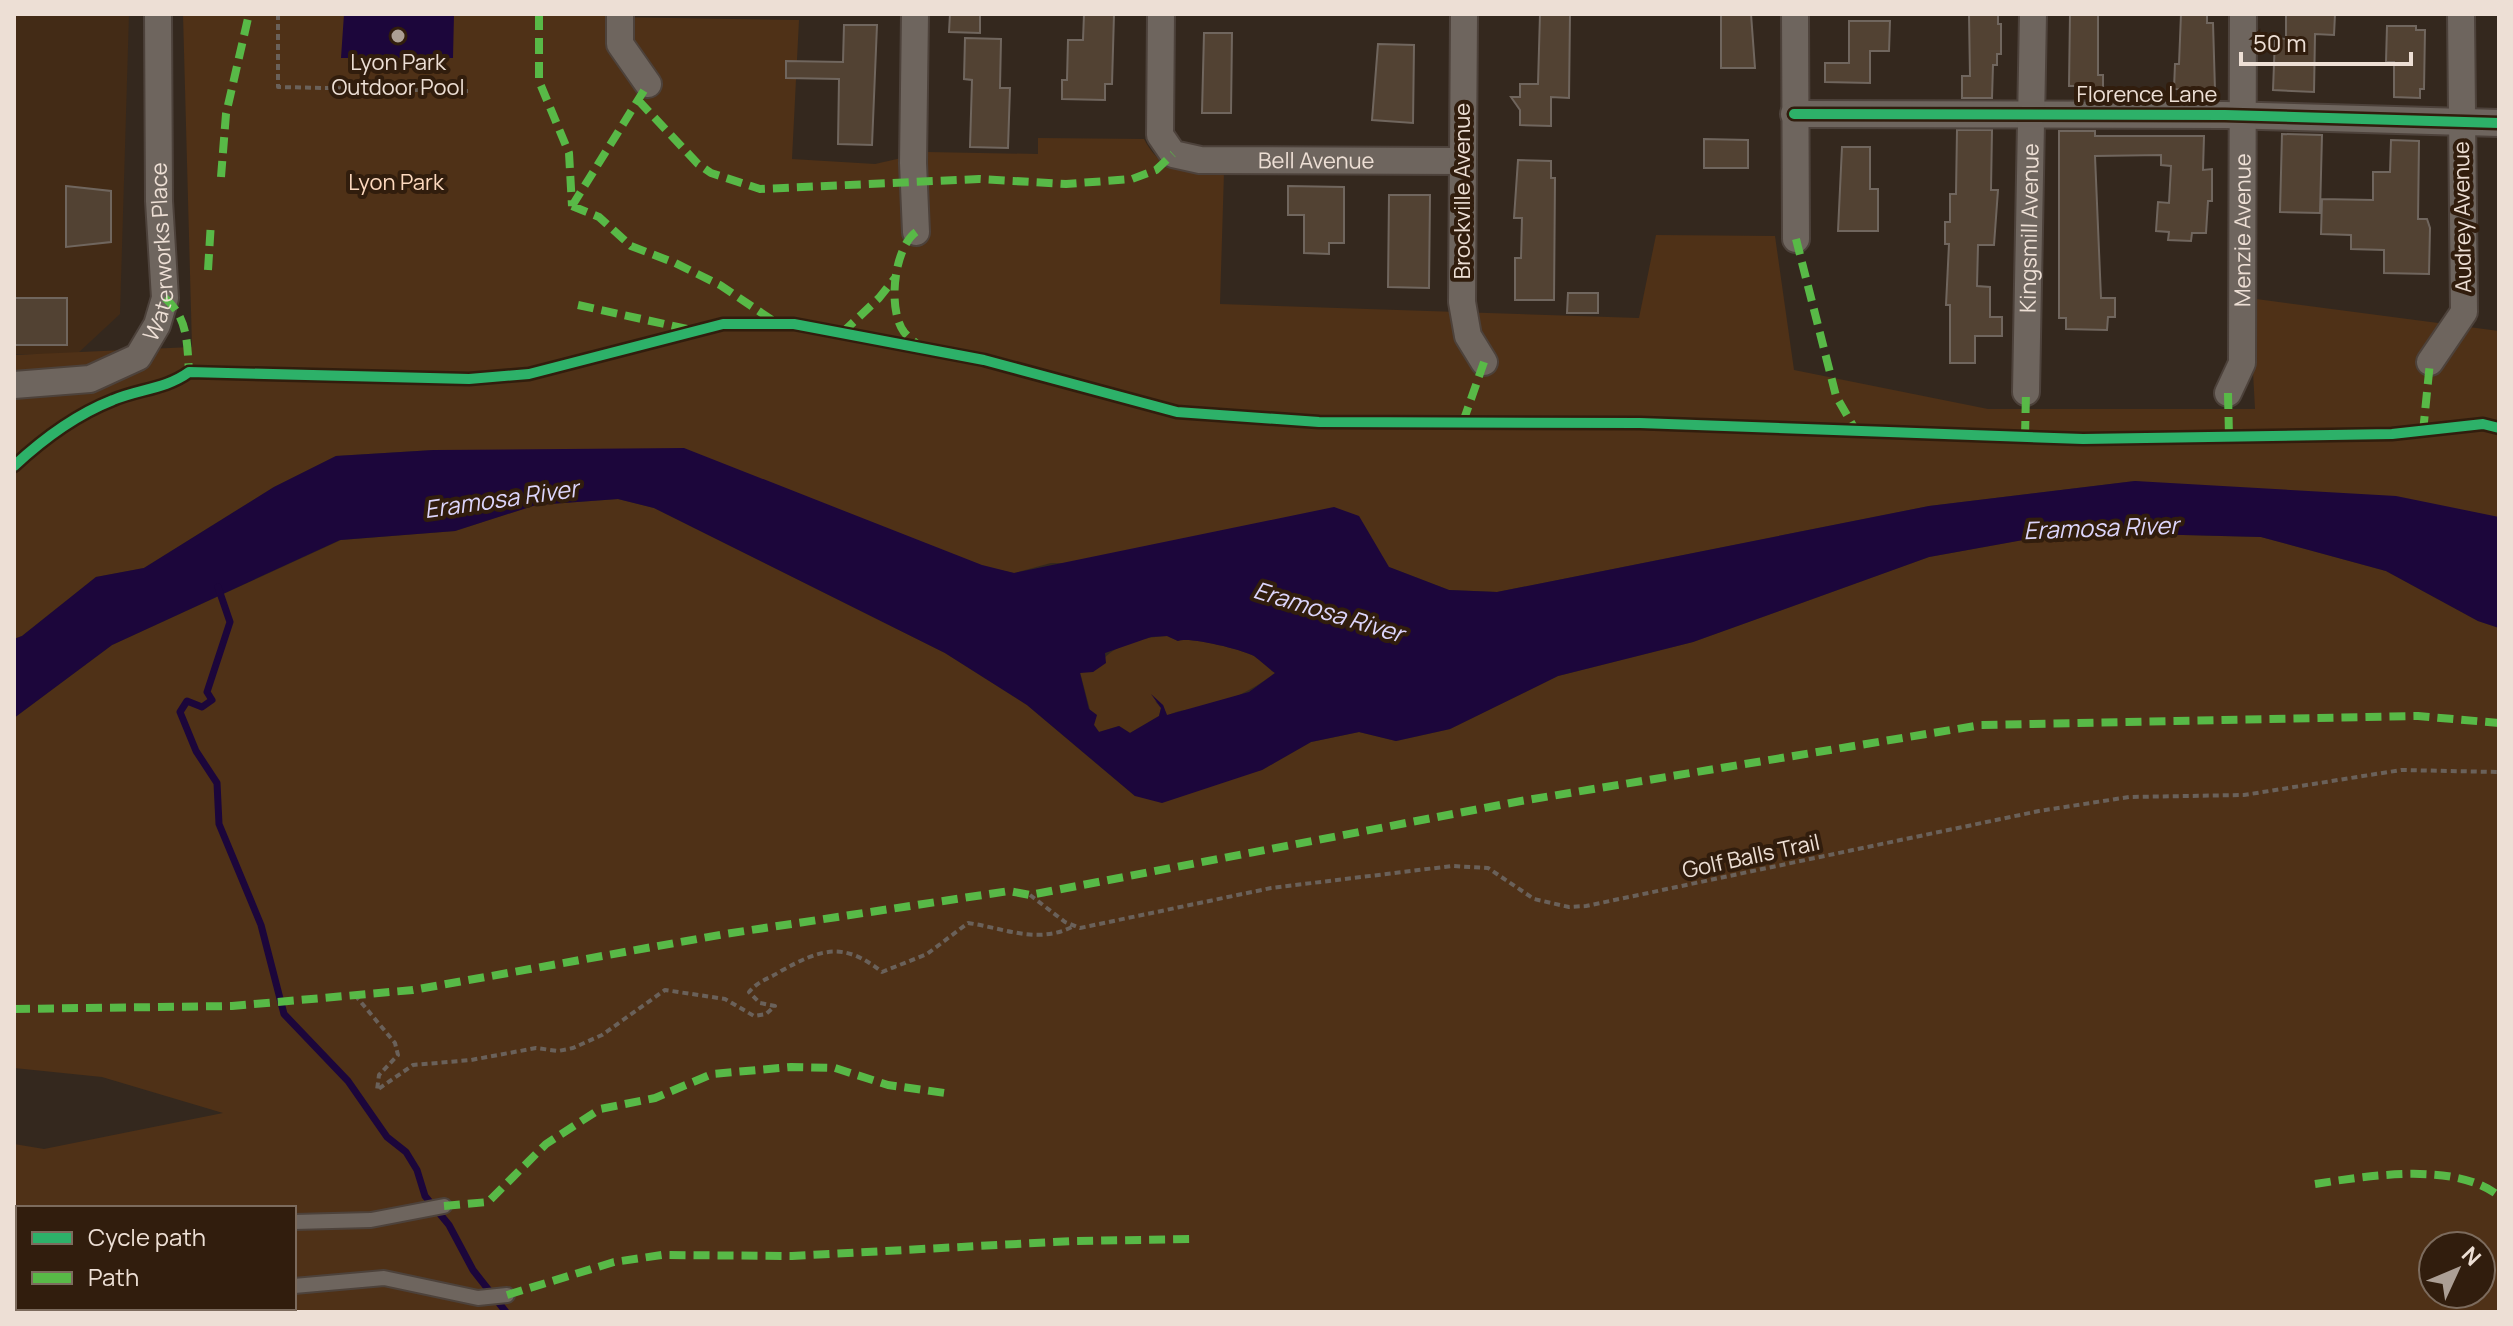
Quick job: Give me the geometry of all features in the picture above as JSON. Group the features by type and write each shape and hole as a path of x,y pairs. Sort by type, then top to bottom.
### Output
{"street":[{"name":"Waterworks Place","path":"14,385 90,379 138,357 157,325 165,298 159,201 158,14"},
{"path":"620,14 620,44 648,84"},
{"path":"915,14 913,163 916,232"},
{"name":"Bell Avenue","path":"1161,14 1160,135 1173,154 1200,160 1461,161"},
{"name":"Brockville Avenue","path":"1464,14 1462,302 1468,336 1484,362"},
{"path":"1795,14 1796,239"},
{"name":"Kingsmill Avenue","path":"2026,392 2033,14"},
{"name":"Menzie Avenue","path":"2228,393 2242,363 2243,14"},
{"name":"Audrey Avenue","path":"2430,362 2464,312 2461,14"},
{"name":"Florence Lane","path":"1794,114 2241,115 2499,123"}],"lane":[{"path":"296,1222 371,1220 444,1206"},
{"path":"296,1286 384,1278 466,1296 507,1295"}],"path":[{"path":"278,14 278,87 468,91"},
{"path":"1030,895 1074,926"}],"shaded area":[{"path":"14,14 129,14 120,314 77,354 14,354"}],"green space":[{"name":"Lyon Park","path":"183,14 609,14 610,17 799,20 792,159 875,164 928,152 1038,154 1038,138 1144,139 1151,151 1168,165 1188,171 1224,172 1220,304 1639,318 1656,235 1775,236 1794,370 1988,409 2255,409 2249,298 2499,331 2499,529 2135,481 1929,506 1497,592 1449,590 1389,567 1051,563 1014,573 434,450 336,456 274,487 144,568 96,577 22,636 14,639 14,355 192,347"},
{"path":"618,499 654,508 945,653 1027,705 1135,796 1262,770 1311,742 1359,732 1396,741 1450,729 1558,676 1693,642 1929,557 2068,532 2261,537 2386,571 2478,621 2499,628 2499,1312 14,1312 14,1144 44,1149 223,1113 102,1077 14,1068 14,718 112,645 341,540 455,531 536,505"},
{"path":"1167,636 1178,641 1204,642 1248,653 1275,673 1224,701 1167,716 1163,705 1155,701 1161,708 1159,716 1130,733 1119,726 1099,732 1094,725 1080,672 1093,672 1107,655 1125,645"}],"water":[{"name":"Lyon Park Outdoor Pool","path":"344,14 454,14 453,58 341,58"},
{"name":"Eramosa River","path":"684,448 982,565 1014,573 1334,507 1359,516 1389,567 1449,590 1497,592 1929,506 2135,481 2396,496 2499,517 2499,628 2478,621 2386,571 2261,537 2068,532 1929,557 1693,642 1558,676 1450,729 1396,741 1359,732 1311,742 1262,770 1162,803 1135,796 1027,705 945,653 654,508 618,499 536,505 455,531 340,540 112,645 14,718 14,639 22,636 96,577 144,568 274,487 336,456 434,450","holes":["1167,636 1178,641 1204,642 1239,650 1254,656 1275,673 1249,692 1167,715 1163,705 1151,694 1161,708 1159,716 1130,733 1119,726 1099,732 1094,725 1097,715 1089,709 1080,673 1093,672 1106,663 1105,653 1151,637"]}],"building":[{"path":"950,14 980,14 980,33 949,32"},
{"path":"1084,14 1114,14 1112,84 1105,84 1105,100 1062,99 1062,80 1067,80 1068,40 1083,40"},
{"path":"1540,14 1570,14 1569,98 1551,97 1551,126 1520,125 1520,110 1511,97 1520,97 1520,84 1538,84"},
{"path":"1721,14 1751,14 1755,68 1721,68"},
{"path":"1969,14 1998,14 1998,24 2001,24 2001,54 1997,54 1997,65 1993,65 1992,98 1962,98 1962,76 1970,76"},
{"path":"2070,14 2098,14 2098,75 2103,75 2103,96 2076,99 2076,86 2069,86"},
{"path":"2181,14 2207,14 2207,23 2213,23 2215,90 2174,89 2175,64 2179,64"},
{"path":"2286,14 2335,14 2334,35 2315,34 2314,92 2273,90 2275,38 2286,39"},
{"path":"1849,21 1890,21 1889,51 1870,51 1870,83 1825,82 1825,63 1849,63"},
{"path":"844,25 877,25 872,145 838,144 839,79 786,78 786,61 843,62"},
{"path":"2387,26 2416,26 2416,30 2425,30 2424,89 2420,89 2420,98 2394,97 2394,62 2386,62"},
{"path":"1204,33 1232,33 1231,113 1202,113"},
{"path":"965,38 1001,39 1000,88 1010,88 1008,148 970,147 972,80 964,79"},
{"path":"1378,44 1414,45 1413,123 1372,120"},
{"path":"1957,130 1992,130 1991,190 1998,190 1994,245 1978,245 1977,286 1990,287 1990,317 2002,317 2002,336 1975,336 1975,363 1950,363 1950,305 1946,305 1949,244 1945,244 1945,222 1950,222 1950,194 1956,194"},
{"path":"2059,131 2095,131 2095,136 2204,136 2203,170 2212,169 2212,201 2208,201 2206,233 2192,233 2191,241 2168,240 2169,232 2156,231 2158,202 2169,203 2171,166 2161,165 2161,155 2095,156 2101,298 2115,298 2115,317 2108,317 2107,330 2066,329 2066,318 2059,318"},
{"path":"2282,134 2322,135 2320,213 2280,212"},
{"path":"1704,139 1748,140 1748,168 1704,168"},
{"path":"2391,140 2419,141 2418,219 2427,219 2430,228 2429,274 2384,273 2384,250 2351,249 2351,235 2321,234 2322,199 2373,200 2373,172 2390,172"},
{"path":"1842,147 1870,147 1870,189 1878,189 1878,231 1838,231"},
{"path":"1518,160 1551,161 1551,178 1555,178 1554,300 1515,300 1515,258 1521,258 1522,218 1514,218"},
{"path":"66,186 111,191 111,242 66,247"},
{"path":"1288,186 1344,187 1344,243 1329,243 1329,254 1304,253 1304,215 1288,215"},
{"path":"1389,195 1430,195 1429,288 1388,287"},
{"path":"1568,293 1598,293 1598,313 1567,313"},
{"path":"14,298 67,298 67,345 14,345"}],"waterway":[{"path":"218,587 230,622 207,692 212,700 202,707 187,701 180,712 196,751 217,783 219,824 261,925 284,1014 348,1081 387,1137 406,1152 417,1170 425,1196 449,1225 473,1270 506,1312"}],"marked path":[{"path":"221,177 226,114 249,14"},
{"path":"539,14 539,81 569,153 572,206"},
{"path":"572,206 648,84"},
{"path":"638,100 698,164 711,173 760,189 979,179 1066,184 1132,179 1156,170 1173,154"},
{"path":"572,206 599,217 631,246 720,285 775,322"},
{"path":"208,270 211,222"},
{"path":"916,232 902,251 895,279 895,294 899,322 904,332 918,345"},
{"path":"1796,239 1836,396 1856,431"},
{"path":"842,333 895,278"},
{"path":"165,298 182,322 189,372"},
{"path":"578,305 687,329"},
{"path":"1463,422 1484,362"},
{"path":"2423,432 2430,362"},
{"path":"2025,437 2026,392"},
{"path":"2228,393 2229,436"},
{"path":"14,1009 232,1006 413,990 725,934 1009,891 1030,895 1521,801 1981,725 2418,716 2499,723"},
{"path":"444,1206 488,1202 546,1144 600,1109 655,1098 712,1074 791,1067 835,1068 888,1085 945,1093"},
{"path":"2315,1184 2384,1175 2435,1175 2481,1185 2499,1196"},
{"path":"507,1295 614,1262 662,1255 792,1256 1072,1241 1195,1239"}],"cycle path":[{"path":"1794,114 2225,115 2499,123"},
{"path":"14,466 48,437 99,406 171,382 189,372 469,379 529,374 723,324 794,324 984,360 1177,412 1319,422 1640,423 2083,439 2392,434 2483,424 2499,428"}],"place":[{"name":"Lyon Park Outdoor Pool","path":"398,36"}]}
